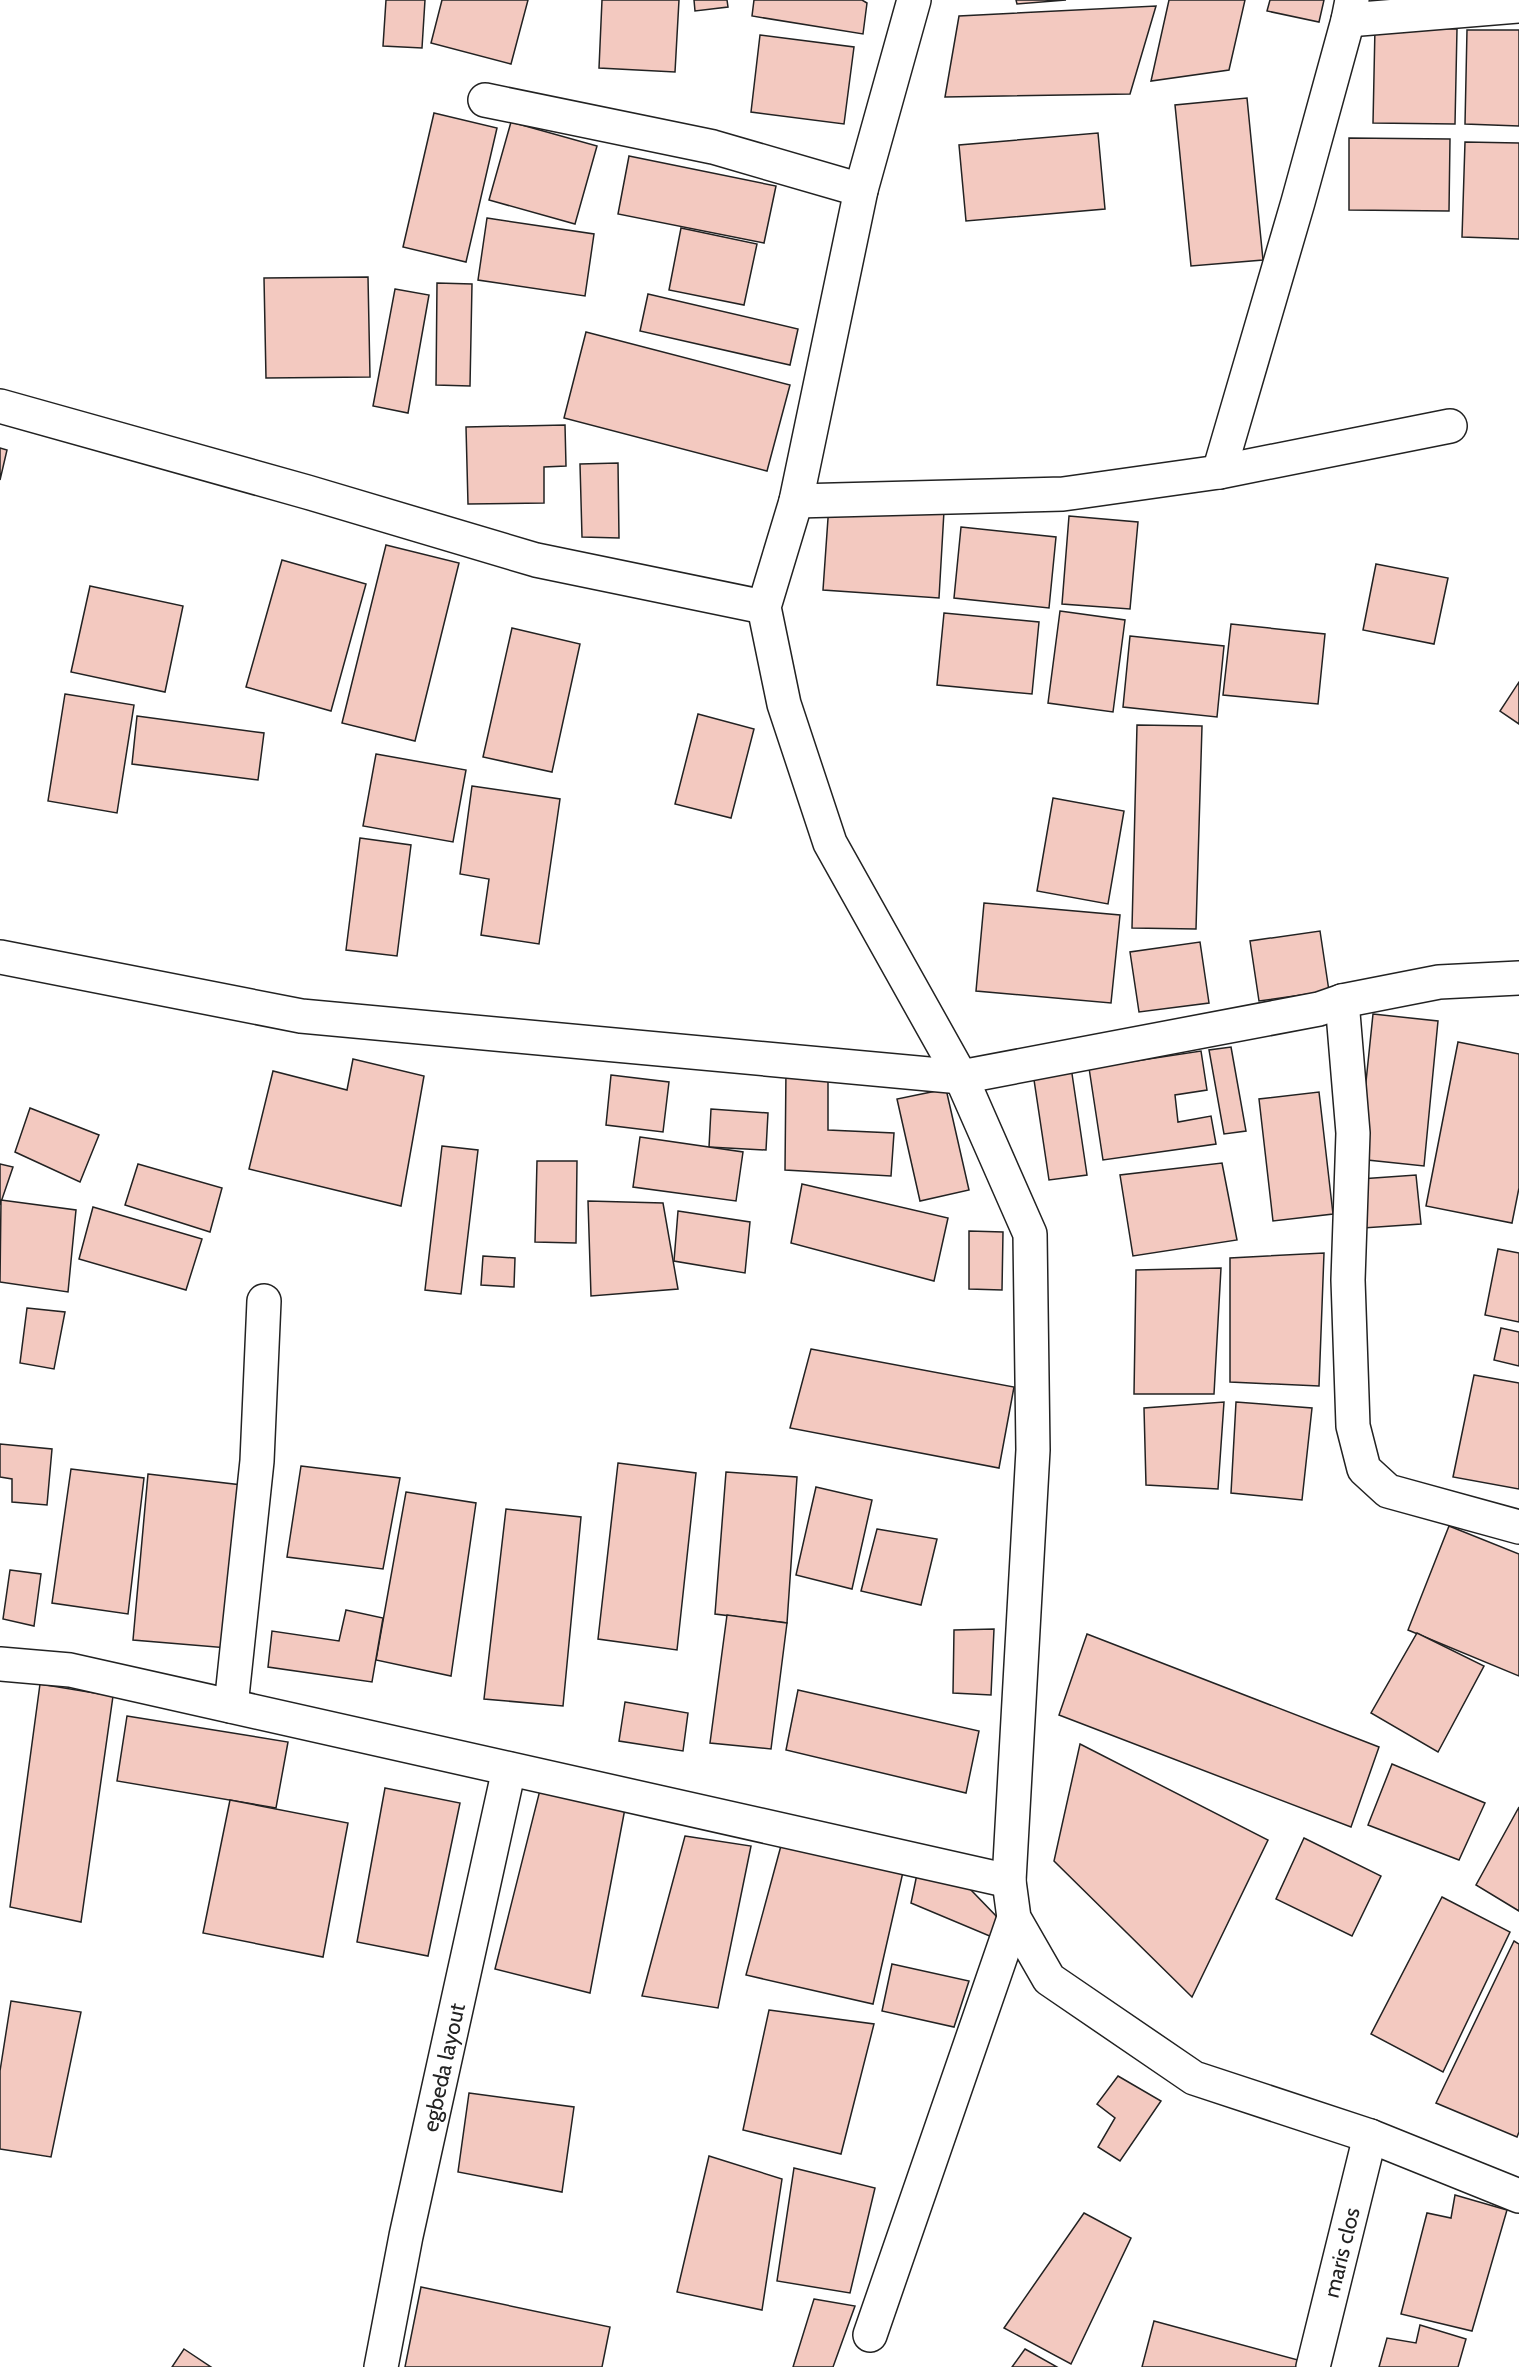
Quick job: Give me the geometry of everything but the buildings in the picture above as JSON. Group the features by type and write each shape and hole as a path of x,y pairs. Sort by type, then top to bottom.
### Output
{"street":[{"path":"914,0 861,189 796,501 764,607 784,704 830,843 961,1077 1030,1234 1033,1450 1009,1881 1014,1918 1049,1979 1194,2078 1370,2136 1519,2196"},
{"path":"1219,472 1298,202 1350,10 1519,6"},
{"path":"485,100 713,147 861,189"},
{"path":"0,406 158,449 536,560 764,607"},
{"path":"796,501 1063,494 1219,472 1450,426"},
{"path":"0,957 301,1016 961,1077 1319,1009 1342,1001 1439,982 1519,978"},
{"path":"1342,1001 1353,1133 1348,1280 1353,1426 1364,1469 1388,1491 1519,1527"},
{"path":"231,1706 257,1461 264,1301"},
{"path":"0,1664 70,1670 1009,1881"},
{"name":"egbeda layout","path":"381,2367 406,2235 509,1769"},
{"path":"870,2335 1014,1918"},
{"name":"maris clos","path":"1313,2367 1370,2136"}]}
